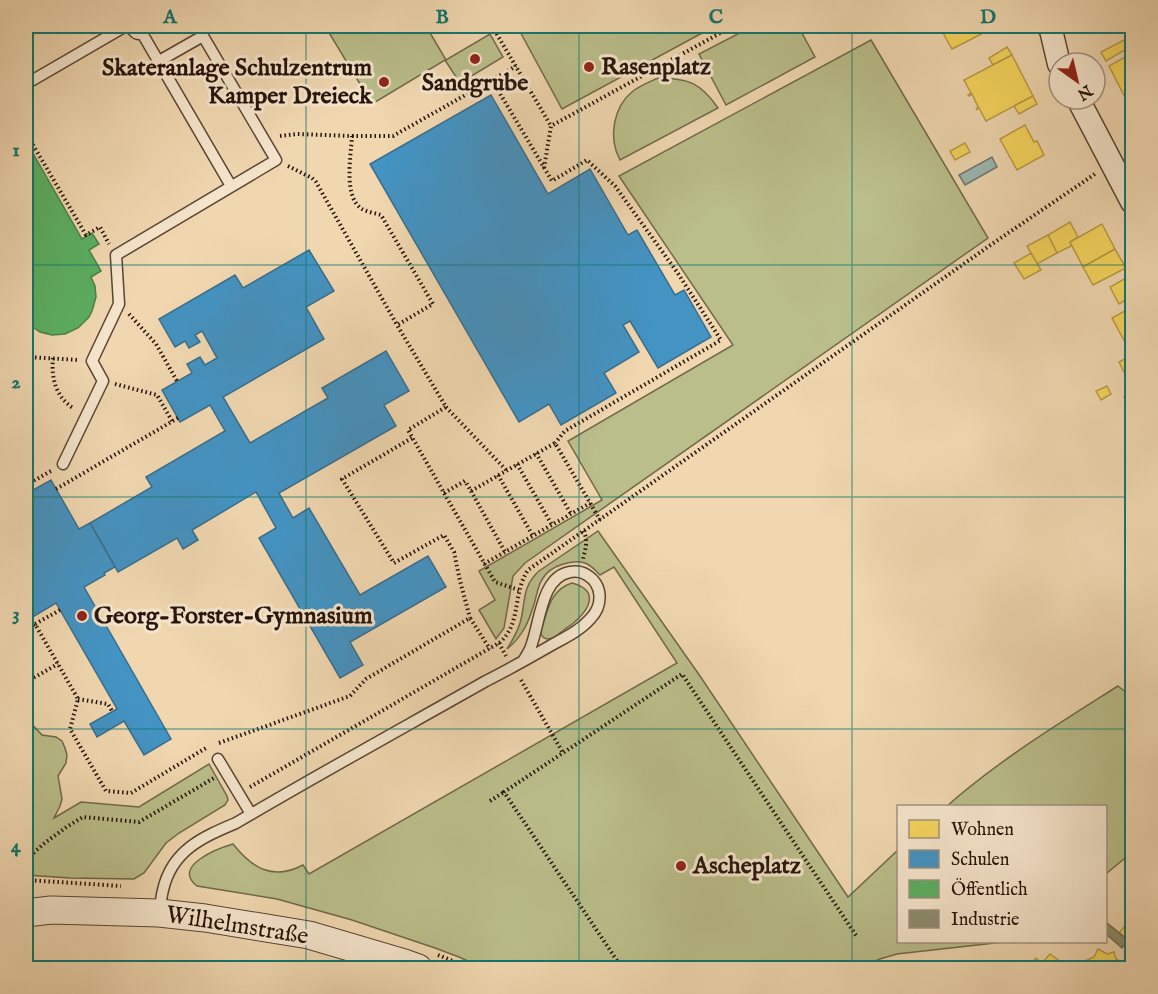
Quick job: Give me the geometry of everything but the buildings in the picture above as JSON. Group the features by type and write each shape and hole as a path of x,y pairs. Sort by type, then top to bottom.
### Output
{"street":[{"path":"1048,26 1056,51"},
{"path":"1084,111 1132,202"},
{"name":"Wilhelmstraße","path":"34,909 205,918 309,935 418,969"}],"lane":[{"path":"26,84 134,26 159,61 231,186"},
{"path":"63,464 103,381 92,360 119,304 116,255 276,160 204,36 159,61"},
{"path":"159,914 163,889 177,859 201,839 236,823 524,661 581,628 599,607 598,588 588,576 581,572 564,573 556,578 544,598 530,650 524,661"},
{"path":"218,759 251,814"}],"path":[{"path":"492,26 551,126 544,168"},
{"path":"551,126 733,26"},
{"path":"267,144 279,137 297,134 393,136 516,66"},
{"path":"471,491 555,442 565,431 721,340 677,272 615,186 587,160 552,181 492,80"},
{"path":"26,133 86,235 100,227 116,255"},
{"path":"352,136 349,179 355,203 363,210 381,214 433,304 397,325"},
{"path":"276,160 306,174 316,182 446,407 507,471"},
{"path":"238,793 499,644 513,627 519,590 528,570 1085,180 1095,174 1117,173"},
{"path":"119,304 156,344 177,381"},
{"path":"26,357 92,360"},
{"path":"53,358 52,370 58,393 67,405 87,416"},
{"path":"103,381 157,395 172,421"},
{"path":"446,407 408,430 495,582 519,590"},
{"path":"56,489 178,418"},
{"path":"412,438 342,478 394,562 444,535 454,552 470,618 490,649"},
{"path":"555,442 600,520"},
{"path":"536,453 571,514"},
{"path":"26,485 63,464"},
{"path":"517,464 552,525"},
{"path":"498,476 533,536"},
{"path":"444,493 465,482 506,552"},
{"path":"484,564 590,503"},
{"path":"581,572 586,543 583,531"},
{"path":"26,630 60,610"},
{"path":"210,746 350,696 366,679 470,618"},
{"path":"35,624 78,699 70,729 106,791 131,793 186,760"},
{"path":"499,644 563,753"},
{"path":"26,682 58,664"},
{"path":"490,801 682,674 857,937"},
{"path":"78,699 108,704 112,711"},
{"path":"26,864 30,856 46,842 83,817 139,822 225,771"},
{"path":"504,792 622,969"}],"green space":[{"name":"Skateranlage Schulzentrum Kamper Dreieck","path":"325,26 426,26 446,60 490,34 503,57 460,83 445,60 372,104"},
{"name":"Rasenplatz","path":"517,26 715,26 562,109"},
{"path":"753,26 798,26 815,57 726,105 699,54"},
{"path":"871,40 988,238 525,563 513,576 504,628 496,639 479,610 495,600 479,571 602,500 568,441 733,345 619,176"},
{"path":"658,78 678,79 693,84 706,93 718,108 620,160 614,142 614,123 621,105 633,91"},
{"path":"598,531 700,676 848,897 897,851 897,943 995,943 897,954 859,968 483,968 435,948 352,920 277,899 197,886 191,879 190,872 193,865 218,849 233,844 248,860 264,870 282,872 303,865 309,874 677,663 614,567 600,575 589,565 580,562 562,564 546,574 539,586 525,627 507,649 519,627 529,583 539,571"},
{"path":"572,583 588,592 588,605 572,624 553,637 545,638 541,635 541,630 548,608 559,590"},
{"path":"1118,686 1132,697 1132,854 1107,873 1107,805 948,805 1052,728"},
{"path":"26,718 42,735 56,737 62,741 67,755 66,763 58,776 62,799 54,818 81,802 139,807 209,764 228,800 225,805 166,843 144,873 134,879 26,875"}],"water":[{"path":"992,157 997,167 965,185 959,175"}],"place":[{"name":"Sandgrube","path":"475,59"},
{"name":"Rasenplatz","path":"589,67"},
{"name":"Skateranlage Schulzentrum Kamper Dreieck","path":"384,82"},
{"name":"Georg-Forster-Gymnasium","path":"82,616"},
{"name":"Ascheplatz","path":"681,866"}]}
